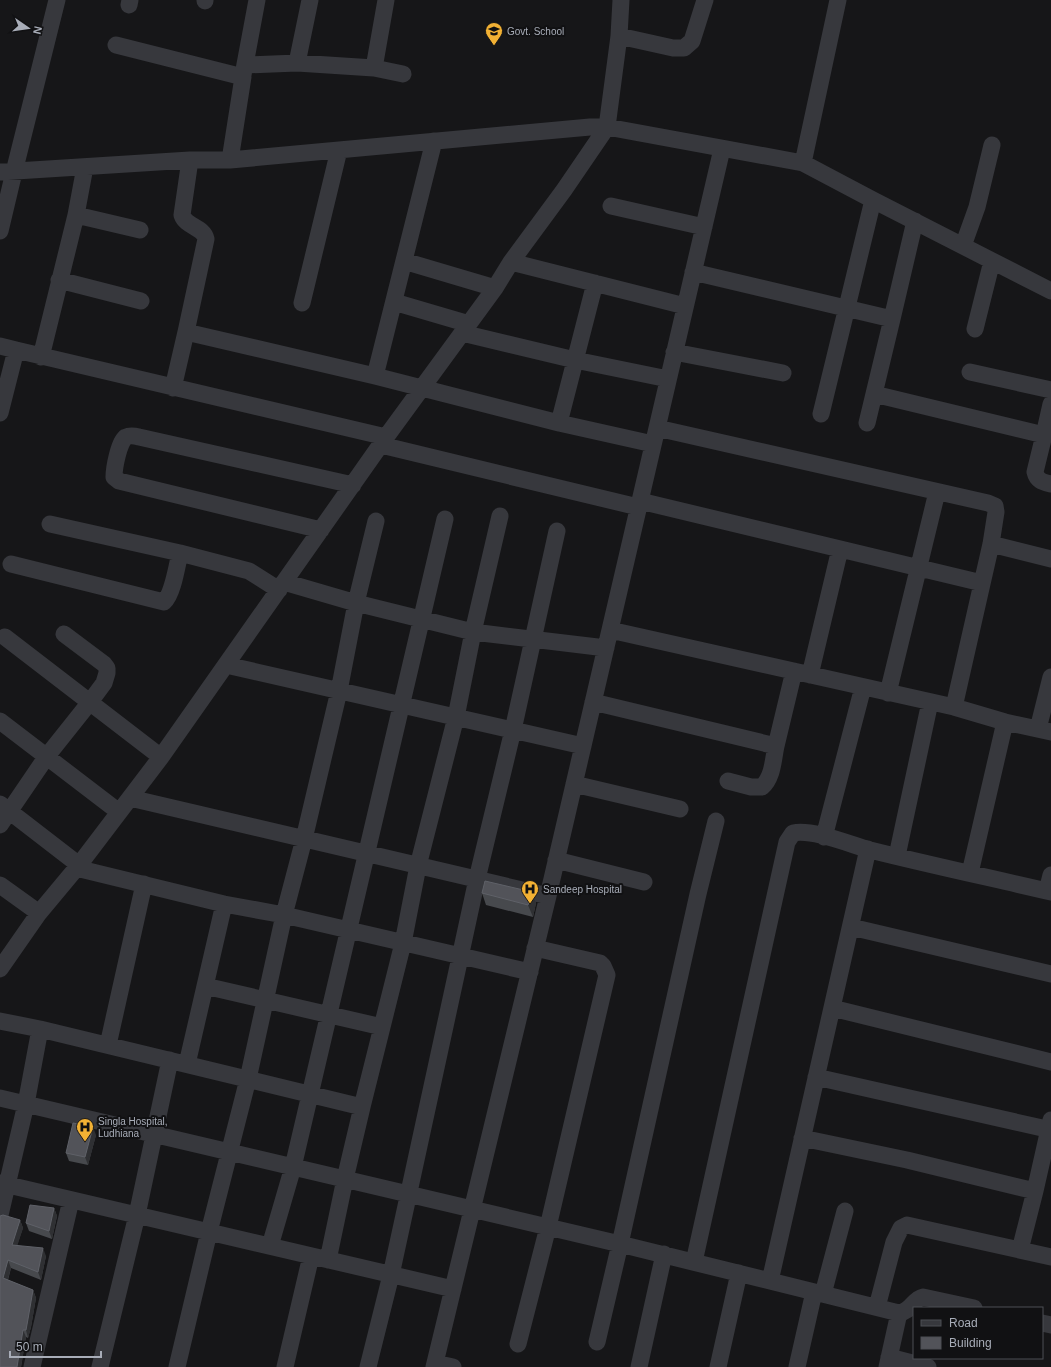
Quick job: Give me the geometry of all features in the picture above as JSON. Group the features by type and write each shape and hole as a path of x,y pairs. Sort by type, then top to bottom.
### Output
{"street":[{"path":"0,232 7,172 57,0"},
{"path":"230,160 257,0"},
{"path":"298,63 310,0"},
{"path":"374,68 386,0"},
{"path":"0,968 38,913 78,866 161,757 384,441 466,329 495,288 511,262 607,128 620,36 620,0"},
{"path":"620,36 674,48 684,48 692,41 705,0"},
{"path":"803,163 838,0"},
{"path":"116,45 244,71 298,63 374,68 403,74"},
{"path":"7,172 190,160 230,160 590,127 607,128 803,163 1051,291"},
{"path":"375,376 434,141"},
{"path":"963,246 977,207 992,145"},
{"path":"453,1367 435,1365 548,896 722,149"},
{"path":"302,303 339,150"},
{"path":"173,388 206,239 204,233 188,224 182,215 190,160"},
{"path":"41,356 76,215 85,167"},
{"path":"821,414 873,200"},
{"path":"611,206 704,227"},
{"path":"76,215 140,230"},
{"path":"867,423 914,221"},
{"path":"404,261 495,288"},
{"path":"975,329 992,261"},
{"path":"511,262 685,306"},
{"path":"693,272 892,319"},
{"path":"59,280 141,301"},
{"path":"559,424 595,283"},
{"path":"394,302 466,329 575,360 668,379"},
{"path":"186,332 375,376 559,424 655,436 937,492 988,503 995,506 996,512 991,544 954,707"},
{"path":"0,413 8,348 639,504 840,549 982,584"},
{"path":"674,352 783,373"},
{"path":"970,372 1051,390"},
{"path":"874,394 1044,434"},
{"path":"1051,404 1035,472 1036,476 1041,482 1051,484"},
{"path":"321,530 119,481 114,477 114,471 121,444 128,436 139,437 353,485"},
{"path":"888,693 937,492"},
{"path":"328,1260 362,1107 403,943 418,866 456,717 473,632 500,516"},
{"path":"270,1246 293,1167 445,519"},
{"path":"177,1367 209,1232 248,1079 284,915 304,839 339,690 356,603 376,521"},
{"path":"50,524 180,553 249,571 282,586 473,632 606,648"},
{"path":"368,1367 409,1194 477,879 513,730 558,531"},
{"path":"991,544 1051,559"},
{"path":"810,675 840,549"},
{"path":"10,564 164,602 170,591 180,553"},
{"path":"610,630 954,707 1005,722 1044,731 1051,677"},
{"path":"64,634 104,664 107,668 106,678 90,702 3,813 78,866 224,904 284,915 530,972"},
{"path":"5,637 161,757"},
{"path":"226,665 583,746"},
{"path":"728,781 751,787 762,787 768,782 794,671"},
{"path":"824,837 863,687"},
{"path":"593,702 776,746"},
{"path":"897,856 930,702"},
{"path":"0,721 120,812"},
{"path":"970,873 1005,722"},
{"path":"574,784 680,809"},
{"path":"130,798 548,896"},
{"path":"597,1342 716,821"},
{"path":"694,1262 787,842 793,833 798,832 824,837 868,849 1049,892 1051,875"},
{"path":"770,1280 868,849"},
{"path":"556,860 644,882"},
{"path":"108,1045 144,884"},
{"path":"0,885 38,913"},
{"path":"187,1064 224,904"},
{"path":"850,927 1051,974"},
{"path":"518,1344 548,1227 607,975 600,963 535,948"},
{"path":"205,986 382,1027"},
{"path":"832,1008 1051,1062"},
{"path":"0,1021 108,1045 362,1107"},
{"path":"0,1215 4,1184 26,1104 40,1029"},
{"path":"100,1367 137,1215 170,1060"},
{"path":"816,1077 1050,1127 1020,1250"},
{"path":"0,1098 664,1254 899,1313 909,1309 918,1298 923,1297 969,1307"},
{"path":"802,1138 907,1160 1035,1190"},
{"path":"4,1184 453,1289"},
{"path":"32,1367 71,1200"},
{"path":"797,1367 846,1211"},
{"path":"878,1307 894,1242 901,1228 907,1225 1051,1257"},
{"path":"639,1367 664,1254"},
{"path":"285,1367 311,1256"},
{"path":"718,1367 739,1273"},
{"path":"899,1313 888,1362 928,1367"}],"building":[{"path":"485,881 532,892 528,905 482,893"},
{"path":"73,1123 93,1127 85,1157 66,1153"},
{"path":"30,1205 54,1208 49,1231 26,1223"},
{"path":"3,1215 20,1220 12,1245 43,1248 38,1272 8,1260 3,1278 33,1290 26,1330 23,1330 17,1367 0,1367 0,1216"}],"place":[{"name":"Govt. School","path":"494,46"},
{"name":"Sandeep Hospital","path":"530,904"},
{"name":"Singla Hospital, Ludhiana","path":"85,1142"}]}
